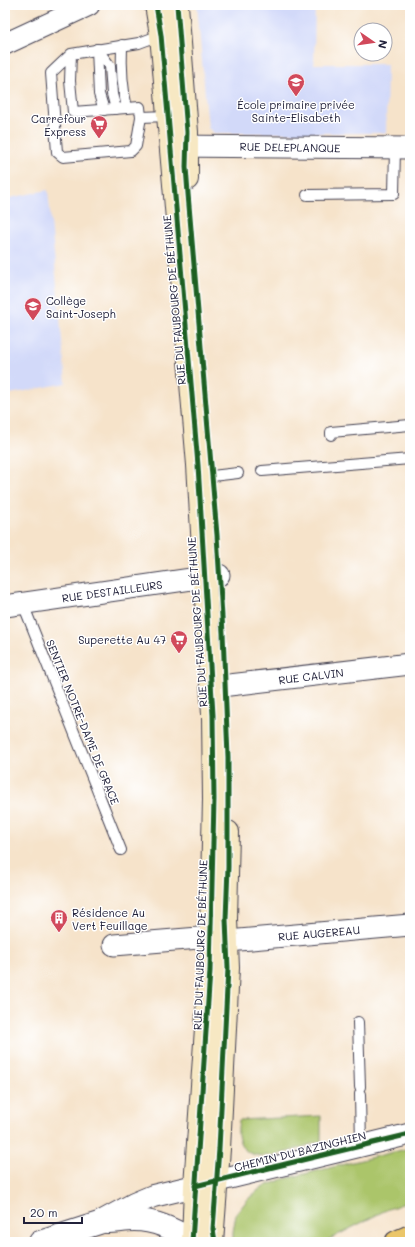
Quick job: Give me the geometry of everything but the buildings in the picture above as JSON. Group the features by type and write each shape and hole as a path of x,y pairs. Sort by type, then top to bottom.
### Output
{"highway":[{"path":"396,1242 410,1236"}],"main road":[{"name":"RUE DU FAUBOURG DE BÉTHUNE","path":"156,5 170,33 187,132 179,146 197,458 212,576"},
{"name":"RUE DU FAUBOURG DE BÉTHUNE","path":"177,5 170,33 168,116 186,168 212,476 212,576 219,687 228,757 228,868 226,920 219,939 228,984 199,1241"}],"street":[{"path":"5,44 90,5"},
{"name":"RUE DELEPLANQUE","path":"179,146 403,148"},
{"name":"RUE DESTAILLEURS","path":"14,605 212,576"},
{"name":"RUE CALVIN","path":"219,687 410,664"},
{"name":"RUE AUGEREAU","path":"114,945 410,925"},
{"name":"CHEMIN DU BAZINGHIEN","path":"206,1184 410,1134"},
{"path":"40,1242 99,1223 143,1200 206,1184"},
{"path":"99,1223 134,1220 150,1222 172,1229 199,1241"}],"lane":[{"path":"71,54 70,81 73,112 140,108 141,117 136,146 131,151 63,157 58,152 51,73 71,54 139,43 170,33"},
{"path":"122,45 123,93 127,108"},
{"path":"97,49 110,66 112,94 116,109"},
{"path":"97,49 99,94 104,110"},
{"path":"141,117 168,116"},
{"path":"306,195 394,194 403,148"},
{"path":"331,435 331,432 410,425"},
{"path":"262,471 333,463 410,459"},
{"path":"212,476 238,473"},
{"name":"SENTIER NOTRE-DAME DE GRACE","path":"14,605 121,850"},
{"path":"358,1022 361,1146"}],"shaded area":[{"name":"École primaire privée Sainte-Elisabeth","path":"197,5 315,5 314,64 387,64 386,133 214,133 208,128"},
{"name":"Collège Saint-Joseph","path":"48,190 66,383 5,395 5,199"}],"green space":[{"path":"321,1116 321,1141 288,1152 263,1156 253,1154 244,1149 238,1137 239,1120"},
{"path":"410,1148 410,1201 386,1210 324,1242 233,1242 236,1214 248,1199 262,1187 284,1179"}],"cycle path":[{"path":"156,5 161,35 198,465 213,715 214,799 210,971 192,1242"},
{"path":"177,5 187,132 186,167 188,194 217,535 228,757 228,867 226,919 228,968 219,1149 213,1229 215,1242"},
{"path":"195,1186 410,1134"}],"place":[{"name":"École primaire privée Sainte-Elisabeth","path":"296,97"},
{"name":"Carrefour Express","path":"99,139"},
{"name":"Collège Saint-Joseph","path":"33,321"},
{"name":"Superette Au 47","path":"179,654"},
{"name":"Résidence Au Vert Feuillage","path":"59,933"}]}
